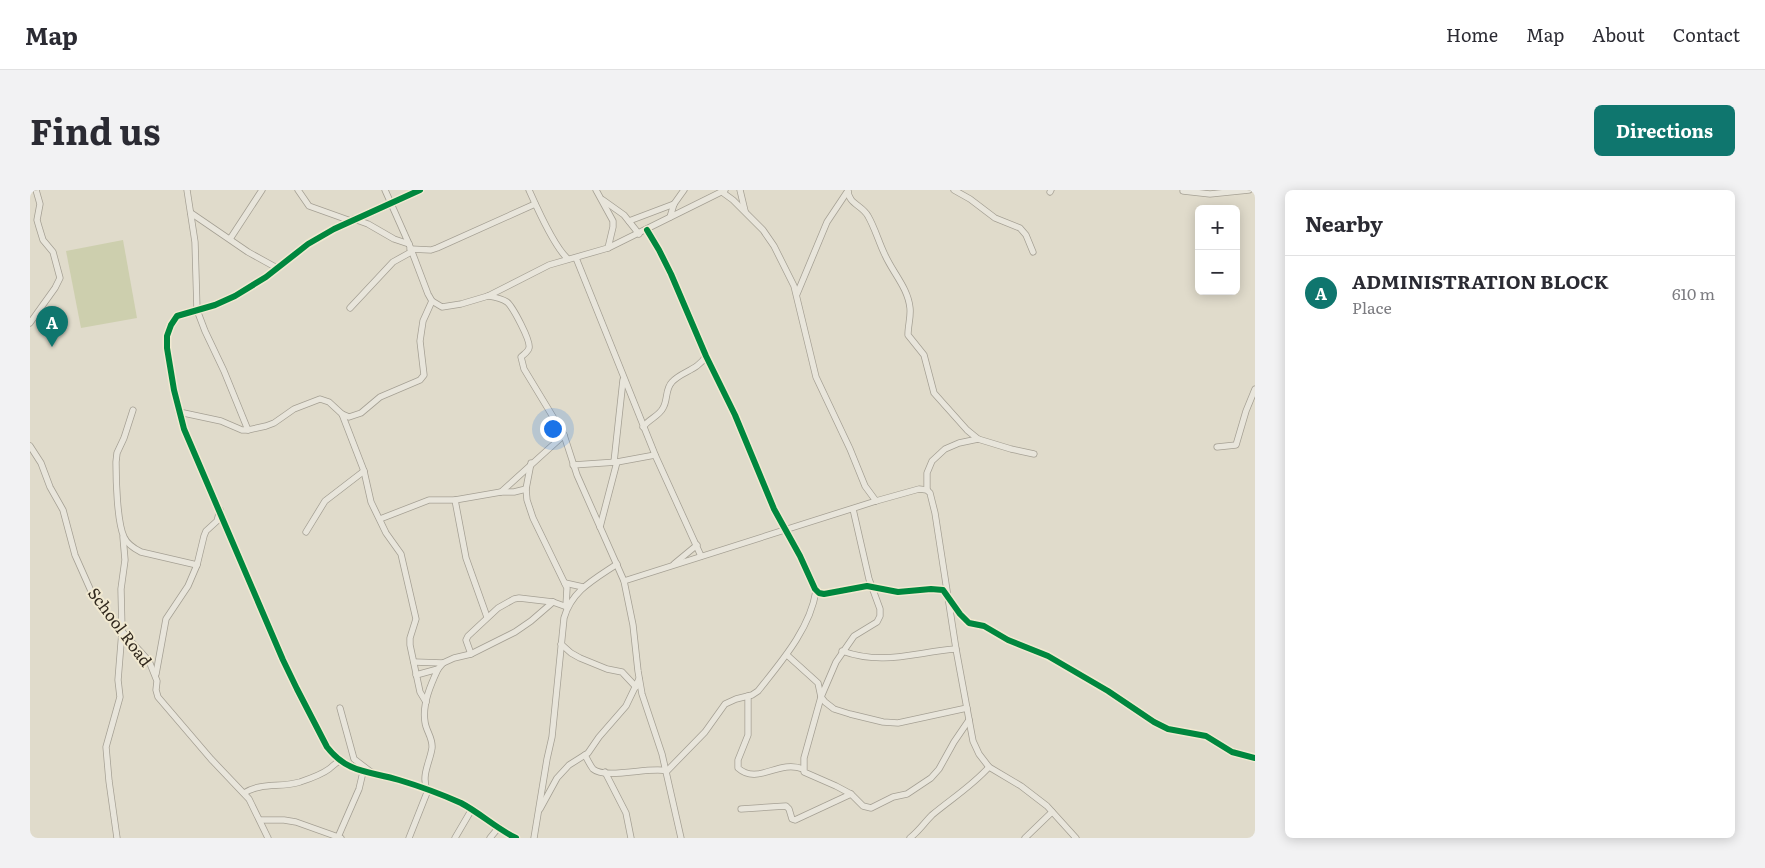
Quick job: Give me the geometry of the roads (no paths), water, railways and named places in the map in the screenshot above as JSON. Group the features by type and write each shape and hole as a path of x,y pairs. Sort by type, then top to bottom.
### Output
{"street":[{"path":"30,323 56,288 60,278 54,252 43,240 37,220 40,204 36,190"},
{"path":"187,190 196,257 197,310 204,331 224,371 248,430"},
{"path":"230,239 262,190"},
{"path":"298,190 309,206 368,224 410,249 430,250 437,248 535,204"},
{"path":"385,190 428,294 437,306 448,307 488,296 540,269 608,248 723,191 769,237 797,294 816,377 865,486 876,501"},
{"path":"420,190 353,220 308,244 277,268 235,296 215,305 177,316 167,336 167,348 184,429 296,688 327,747 333,755 363,772 397,779 472,808 516,838"},
{"path":"529,190 535,204 568,259"},
{"path":"596,190 613,221 614,227 608,248"},
{"path":"670,217 674,204 684,190"},
{"path":"740,190 745,211"},
{"path":"954,190 970,199 995,218 1023,230 1033,252"},
{"path":"1183,191 1250,190"},
{"path":"797,294 827,222 847,191"},
{"path":"847,191 852,202 867,214 887,259 902,283 910,308 908,334 924,356 934,393 967,430 978,439 1011,450 1034,454"},
{"path":"603,200 619,210 638,234"},
{"path":"629,221 674,204"},
{"path":"191,213 248,252 277,268"},
{"path":"647,230 660,250 706,356 735,415 761,480 784,530 800,556 816,591 809,616 787,655 758,691 725,704 705,732 667,771"},
{"path":"350,308 393,262 410,249"},
{"path":"576,258 672,497 701,556"},
{"path":"488,296 506,301 512,309 530,346 522,357 524,369 564,435 573,465 624,581 633,624 642,694 667,771 681,838"},
{"path":"180,412 221,420 242,430 266,426 294,409 320,399 329,402 348,417 356,415 380,397 420,380 424,375 420,341 421,330 432,301"},
{"path":"643,427 646,422 662,411 672,381 694,369 706,356"},
{"path":"600,527 616,462 623,378"},
{"path":"1217,447 1236,445 1255,389"},
{"path":"117,838 108,781 106,747 120,697 118,680 122,631 121,589 125,560 124,537 119,518 116,462 133,410"},
{"path":"342,414 364,471 369,496 386,533 401,554 416,618 410,638 416,676 420,692 426,702"},
{"path":"501,492 564,435"},
{"path":"978,439 952,445 937,456 928,468 927,490 930,493 935,514 970,732 979,754 989,767 1021,786 1052,812 1076,838"},
{"name":"School Road","path":"30,446 41,464 50,487 63,510 75,555 91,591 122,631 149,661 157,681 156,690 160,701 249,799 268,838"},
{"path":"573,465 616,462 655,455"},
{"path":"531,463 526,488 533,518 568,592 552,737 532,836"},
{"path":"306,532 326,501 364,471"},
{"path":"380,519 429,500 455,500 501,492 514,492 526,488"},
{"path":"624,581 876,501 919,490 927,490"},
{"path":"455,500 466,558 487,617"},
{"path":"802,769 821,697 842,651 854,636 879,619 880,609 872,587 853,509"},
{"path":"155,676 166,619 188,586 197,565 206,531 217,521 220,510"},
{"path":"124,537 134,548 141,552 197,565"},
{"path":"671,567 697,545"},
{"path":"566,607 583,587 617,564"},
{"path":"565,583 583,587"},
{"path":"816,591 824,594 857,587 872,587 898,592 942,590 969,623 984,626 1008,640 1048,656 1168,729 1206,736 1232,752 1255,758"},
{"path":"471,654 467,638 487,617 506,602 519,598 553,602 566,607"},
{"path":"412,837 427,790 424,779 432,744 425,722 426,702 438,669 443,663 471,654 514,632 531,622 553,602"},
{"path":"562,644 571,653 580,658 607,669 622,672 636,687"},
{"path":"842,651 866,658 881,659 956,650"},
{"path":"787,655 818,683 821,697 829,706 834,708 883,722 910,721 967,708"},
{"path":"414,662 443,663"},
{"path":"416,676 438,669"},
{"path":"538,813 557,778 569,765 585,755 626,706 639,679"},
{"path":"748,696 748,735 738,760 738,768 752,775 790,766 802,769 806,774 851,794 863,806 868,808 912,791 926,782 939,769 969,720"},
{"path":"340,708 354,759 374,775"},
{"path":"585,755 594,770 631,773 658,769 667,771"},
{"path":"244,793 257,786 281,786 301,782 325,772 333,764 341,760"},
{"path":"910,838 919,831 930,817 963,789 974,783 989,767"},
{"path":"260,820 296,822 340,838 360,789 363,772"},
{"path":"605,772 626,813 631,838"},
{"path":"741,809 786,806 792,819 795,820 851,794"},
{"path":"454,838 472,808"},
{"path":"1025,838 1052,812"},
{"path":"490,838 499,827"}],"place":[{"name":"ADMINISTRATION BLOCK","path":"52,347"}]}
